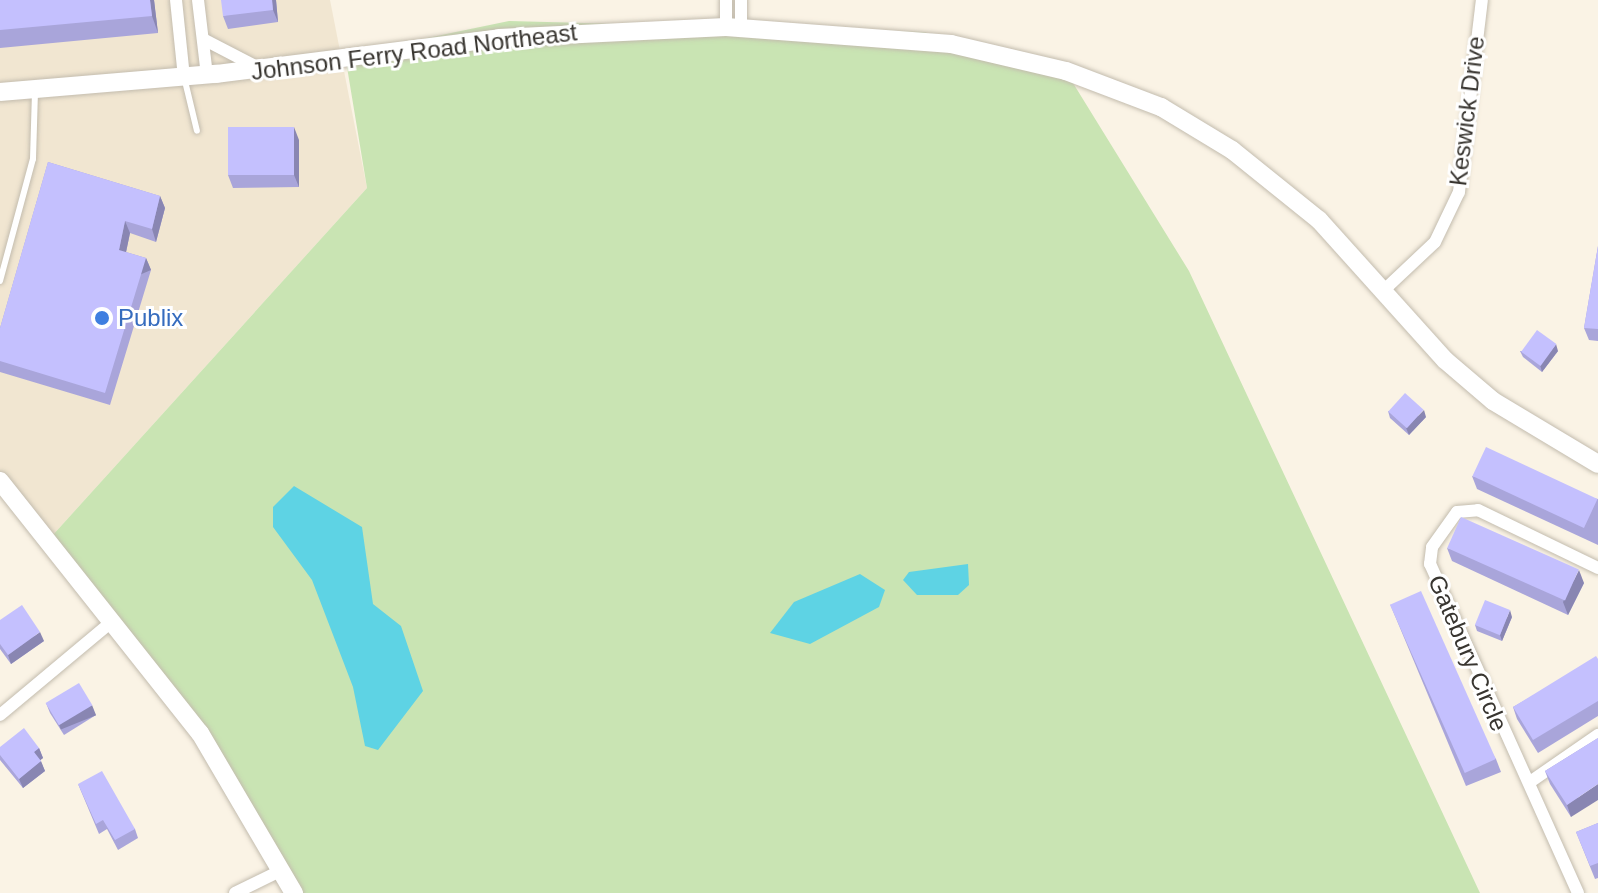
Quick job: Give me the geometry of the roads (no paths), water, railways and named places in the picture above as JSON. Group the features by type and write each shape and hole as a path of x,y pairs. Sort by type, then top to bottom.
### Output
{"main road":[{"name":"Johnson Ferry Road Northeast","path":"0,92 35,92 264,69 499,38 734,27 951,44 1066,71 1161,107 1232,150 1319,220 1383,291 1493,401 1598,464"},
{"path":"0,481 207,743 294,893"}],"street":[{"path":"176,0 184,77"},
{"path":"198,0 207,75"},
{"path":"726,0 734,27"},
{"path":"734,27 741,0"},
{"name":"Keswick Drive","path":"1383,291 1435,242 1459,192 1482,0"},
{"path":"203,39 264,69"},
{"name":"Gatebury Circle","path":"1578,893 1530,782 1516,766 1430,564 1432,547 1457,512 1478,510 1598,568"},
{"path":"0,715 110,623"},
{"path":"1530,782 1598,735"},
{"path":"235,893 282,870"}],"lane":[{"path":"184,77 197,131"},
{"path":"1,276 33,159 35,92"}],"water":[{"path":"294,486 362,527 373,604 401,626 423,691 378,750 365,746 353,687 312,580 273,527 273,507"},
{"path":"968,564 969,585 958,595 917,595 903,580 909,572"},
{"path":"860,574 885,590 879,607 810,644 770,633 794,602"}],"place":[{"name":"Publix","path":"102,318"}]}
